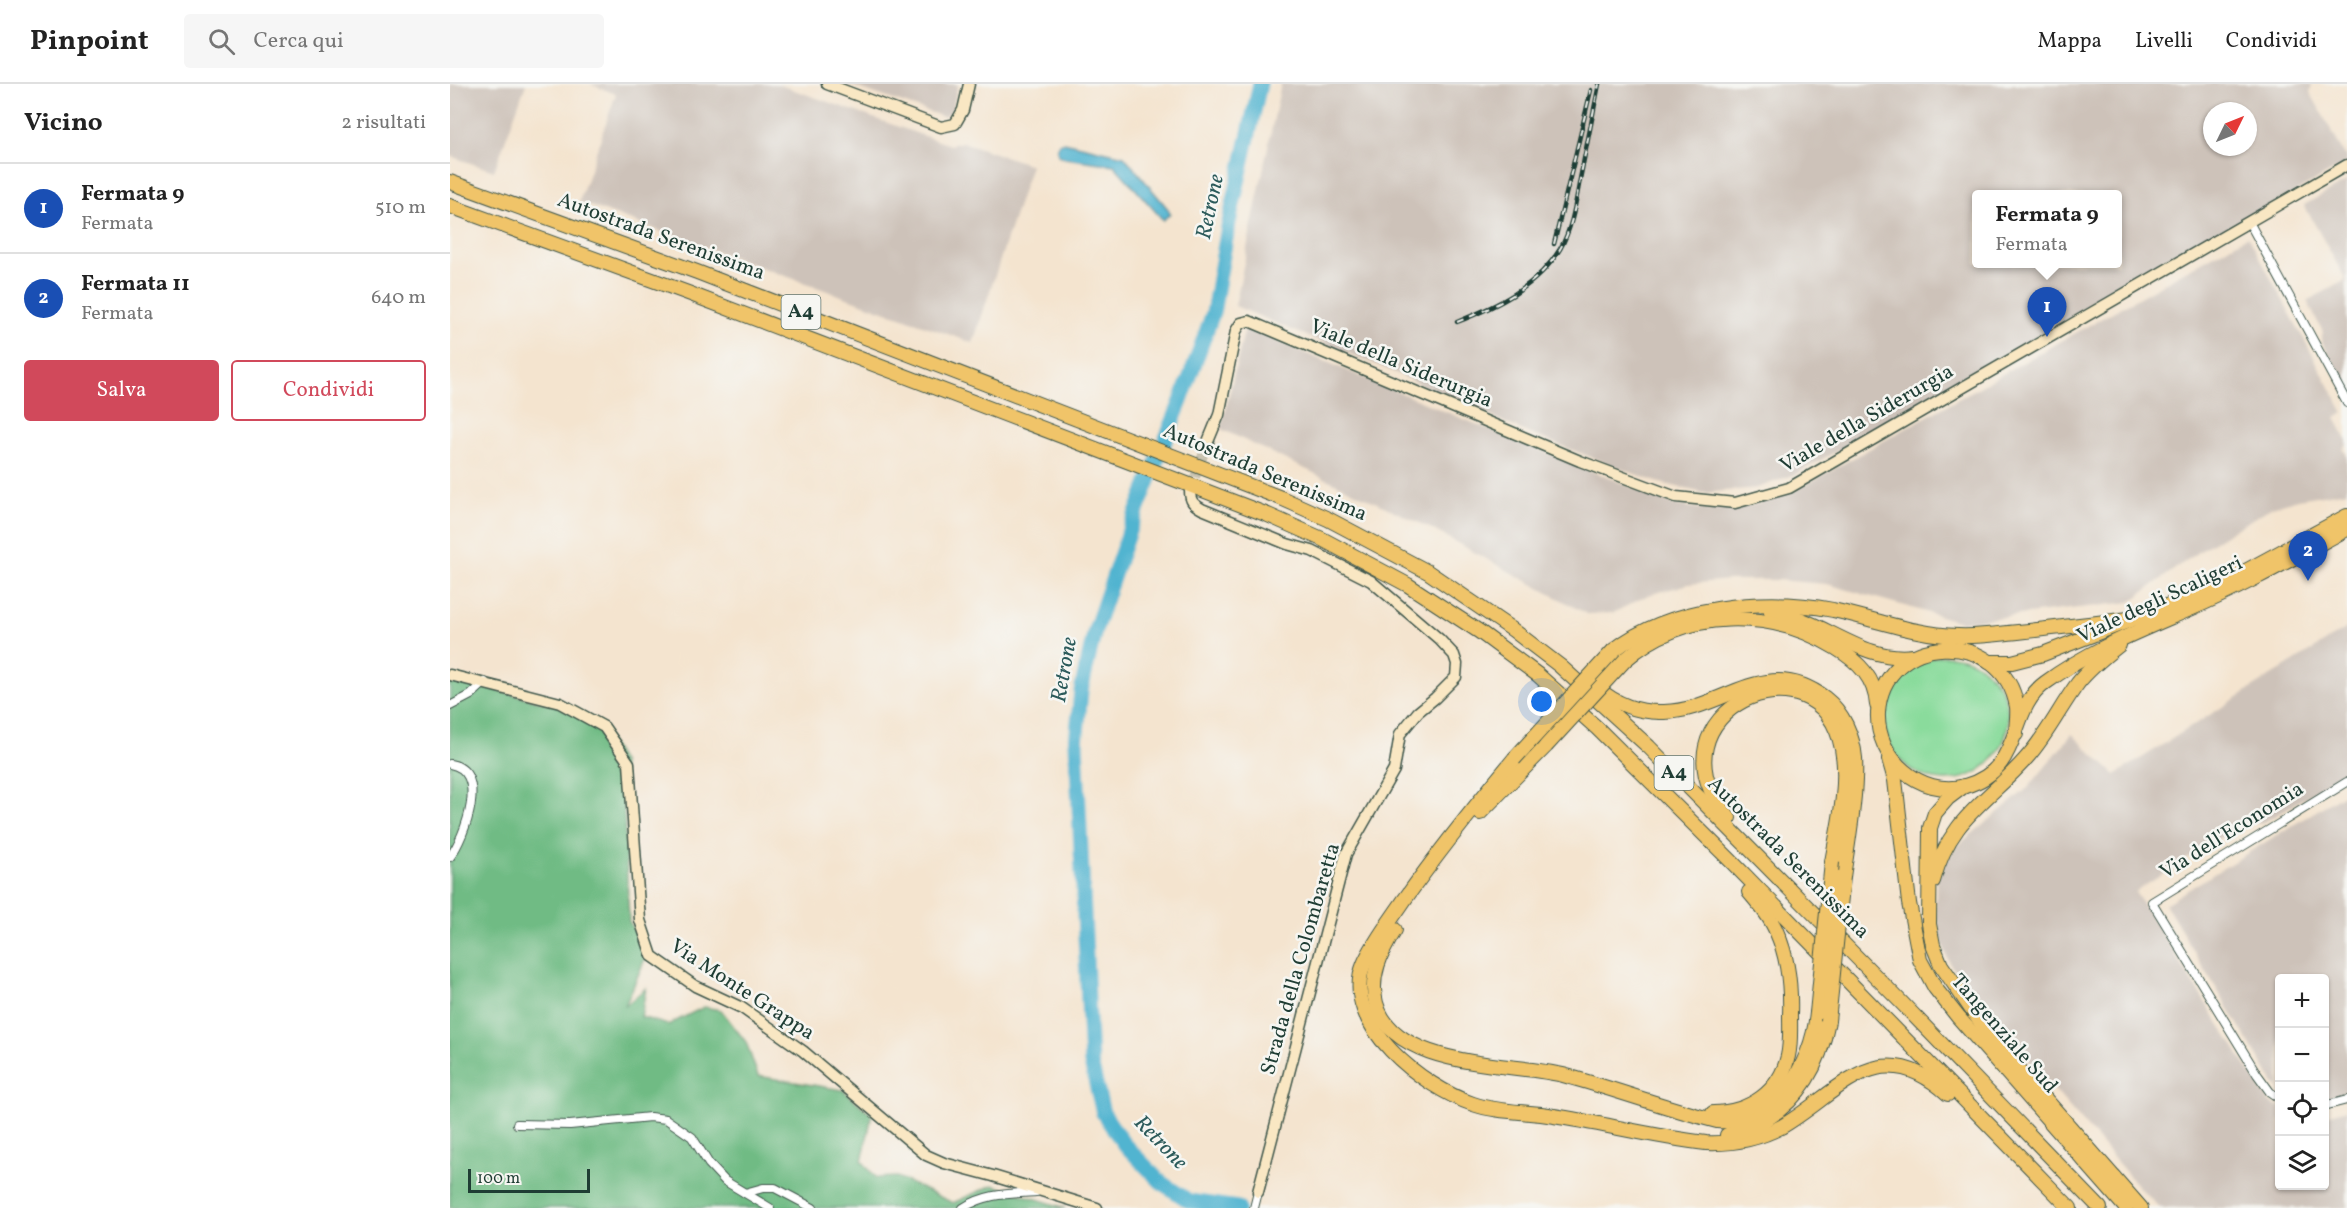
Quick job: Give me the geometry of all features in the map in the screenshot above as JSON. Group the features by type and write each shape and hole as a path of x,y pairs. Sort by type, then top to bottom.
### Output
{"highway":[{"name":"Autostrada Serenissima","path":"450,182 697,272 1179,458 1319,515 1428,572 1541,651 1619,719 1900,1001 2100,1208"},
{"name":"Autostrada Serenissima","path":"450,206 688,293 1292,525 1408,585 1443,606 1538,675 1609,740 2069,1208"},
{"path":"2285,549 2347,510"},
{"name":"Viale degli Scaligeri","path":"2016,734 2017,713 2014,696 2008,683 1989,662 1977,655 1954,648 1926,651 1902,664 1889,679 1879,702 1878,723 1883,745 1902,770 1917,781 1939,787 1976,782 1995,769 2007,755 2016,734 2027,703 2037,689 2139,623 2182,600 2244,572 2347,516"},
{"name":"Viale degli Scaligeri","path":"1989,662 2012,662 2043,654 2139,623 2189,610 2256,579 2347,531"},
{"path":"1428,572 1452,582 1502,614 1544,644 1608,697 1634,708 1665,712 1681,710 1745,686 1771,681 1794,683 1820,694 1835,707 1843,720 1854,748 1854,777 1843,877 1822,1017 1804,1063 1785,1092 1753,1115 1728,1122 1698,1116 1561,1075 1437,1054 1398,1036 1386,1024 1377,1008 1374,986 1377,965 1392,934 1408,910 1478,815 1546,746 1620,655 1636,635 1670,619 1698,612 1773,605 1817,608 1918,630 1960,636 2139,623"},
{"path":"1732,608 1780,613 1802,619 1882,656 1914,656"},
{"path":"1878,712 1875,690 1860,664 1826,642 1797,629 1778,624 1740,619 1696,624 1620,655 1514,759 1439,851 1387,925 1364,965 1360,986 1365,1015 1378,1037 1416,1071 1444,1092 1474,1105 1553,1115 1687,1141 1723,1144 1757,1137 1792,1120 1839,1084 1858,1073 1883,1067 1905,1069 1924,1076 1941,1088 2069,1208"},
{"path":"1928,901 1937,865 1949,840 1964,818 2028,756 2079,681 2139,623"},
{"path":"1687,1141 1740,1132 1767,1121 1795,1095 1811,1072 1823,1044 1822,1017 1832,862 1842,797 1844,763 1840,738 1822,709 1794,694 1774,690 1748,698 1721,718 1710,736 1704,771 1710,791 1734,824 1817,908 1900,1001"},
{"path":"1609,740 1669,809 1761,907 1777,933 1788,967 1789,1049 1785,1067 1773,1087 1756,1102 1729,1112 1702,1113 1670,1107"},
{"name":"Tangenziale Sud","path":"1888,754 1895,780 1909,903 1920,960 1935,988 1958,1017 2141,1208"},
{"name":"Tangenziale Sud","path":"1966,785 1948,798 1935,813 1930,828 1928,901 1933,945 1954,987 2079,1144 2126,1208"}],"street":[{"path":"827,84 941,127 955,124 960,117 969,84"},
{"name":"Viale della Siderurgia","path":"1207,444 1219,415 1236,331 1241,323 1249,321 1580,461 1665,493 1735,503 1789,488 2347,165"},
{"path":"2249,222 2347,403"},
{"name":"Strada della Colombaretta","path":"1190,491 1194,504 1202,509 1287,544 1312,551 1371,581 1439,639 1454,656 1457,664 1456,677 1418,712 1400,735 1394,770 1346,854 1258,1192"},
{"name":"Via Monte Grappa","path":"450,675 485,682 560,703 604,727 629,763 640,920 652,956 695,986 742,1008 803,1051 926,1155 944,1163 1097,1208"},
{"path":"450,706 471,695 485,682"},
{"path":"450,764 457,765 466,773 472,786 466,826 450,857"},
{"name":"Via dell'Economia","path":"2275,1095 2270,1092 2257,1074 2152,902 2347,782"},
{"path":"2329,1105 2347,1100"},
{"path":"517,1124 570,1125 650,1118 666,1119 692,1137 709,1164 725,1181 770,1208"},
{"path":"745,1194 763,1188 775,1188 813,1208"},
{"path":"963,1208 978,1199 992,1195 1043,1191"},
{"path":"1254,1208 1258,1192"}],"shaded area":[{"path":"450,84 526,84 494,171 450,156"},
{"path":"590,84 777,84 950,145 962,142 1031,165 973,343 579,202 616,94"},
{"path":"847,84 958,84 953,107 944,117"},
{"path":"1281,84 2312,84 2310,92 2347,159 2347,163 1796,474 1757,488 1703,493 1656,482 1528,433 1391,371 1235,306"},
{"path":"2347,181 2347,388 2321,340 2323,332 2307,301 2346,280 2304,205"},
{"path":"2248,236 2344,413 2335,418 2347,440 2347,445 2343,448 2347,456 2347,491 2298,499 2272,507 2202,549 2130,602 1961,622 1827,584 1778,580 1727,580 1689,584 1648,595 1613,613 1587,614 1430,528 1221,429 1245,328 1676,505 1709,510 1757,504 1791,493"},
{"path":"2347,628 2347,772 2261,824 2248,820 2135,892 2269,1102 2275,1106 2275,1190 2329,1190 2329,1115 2347,1109 2347,1208 2160,1208 2137,1185 1958,979 1947,957 1936,916 1936,877 1956,847 2028,788 2072,734 2115,775"},
{"path":"2347,792 2347,1091 2329,1098 2329,974 2275,974 2275,1085 2165,904"}],"green space":[{"path":"1946,656 1970,660 1990,674 2004,694 2008,718 2004,742 1990,762 1970,776 1946,780 1922,776 1902,762 1888,742 1884,718 1888,694 1902,674 1922,660"},
{"path":"450,678 558,706 602,729 622,762 629,921 647,954 625,1006 646,988 641,1017 668,1025 704,1007 721,1010 746,1042 758,1076 843,1090 872,1115 862,1161 876,1178 897,1177 953,1203 993,1185 1065,1208 450,1208"}],"water":[{"path":"1064,142 1124,156 1170,214 1163,220 1114,165 1058,155 1059,144"}],"waterway":[{"name":"Retrone","path":"1238,1208 1189,1201 1162,1183 1123,1143 1103,1113 1091,1063 1076,743 1081,691 1095,630 1130,528 1181,401 1213,313 1228,227 1260,84"}],"tunnel":[{"path":"1190,491 1207,444"}],"railway":[{"path":"1457,322 1501,302 1528,285 1551,262 1560,249 1574,213 1599,84"},
{"path":"1554,244 1591,90"}],"place":[{"name":"Fermata 9","path":"2047,337"},
{"name":"Fermata 11","path":"2308,581"}]}
